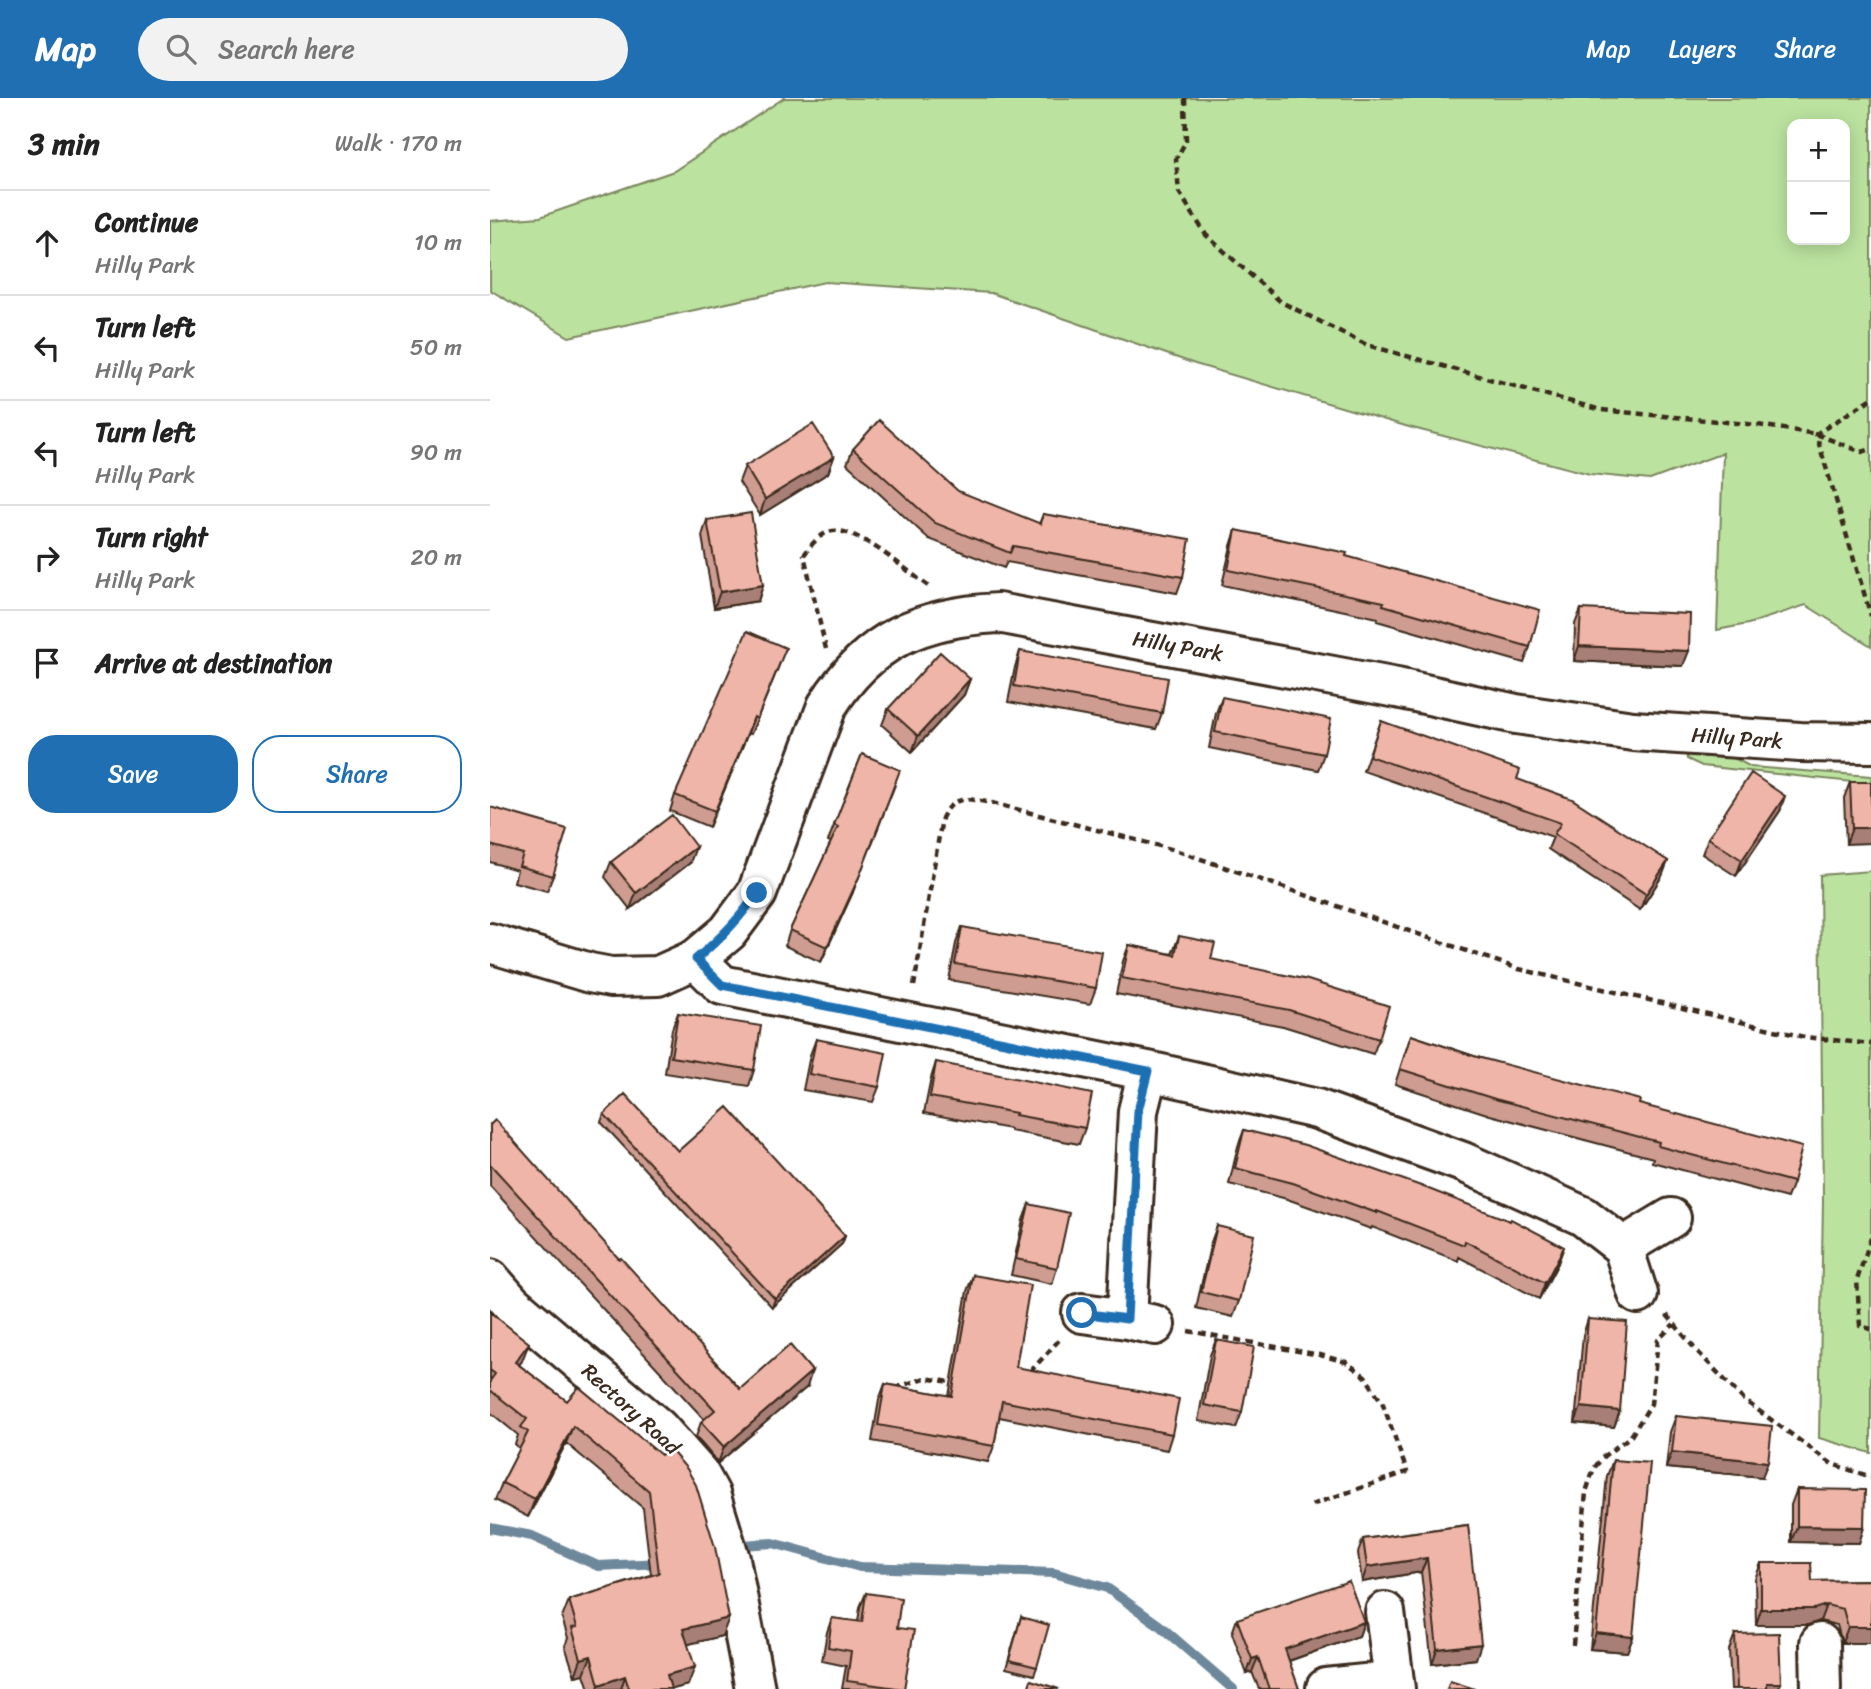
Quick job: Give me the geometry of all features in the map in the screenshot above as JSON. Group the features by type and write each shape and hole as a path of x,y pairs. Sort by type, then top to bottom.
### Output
{"street":[{"name":"Hilly Park","path":"490,943 611,977 658,976 696,959 728,932 745,913 757,893 827,706 847,677 858,664 908,631 967,615 998,613 1397,688 1516,714 1620,729 1860,744"},
{"path":"696,959 722,985 1148,1071 1317,1109 1463,1162 1583,1216 1623,1247 1638,1294"},
{"path":"1082,1313 1141,1322 1138,1111 1148,1071"},
{"path":"1623,1247 1671,1218"},
{"name":"Rectory Road","path":"490,1279 512,1304 658,1428 699,1474 710,1494 730,1559 755,1689"},
{"path":"1326,1688 1395,1685 1385,1612"},
{"path":"1820,1643 1821,1689"}],"path":[{"path":"1185,98 1186,141 1176,159 1179,192 1206,235 1281,302 1367,345 1601,410 1758,425 1816,434 1862,452 1871,449"},
{"path":"1816,434 1871,399"},
{"path":"1816,434 1871,616"},
{"path":"847,677 828,654 804,555 821,536 833,531 861,538 937,592 946,619"},
{"path":"909,1022 942,818 949,805 963,798 1175,850 1519,969 1804,1037 1871,1044"},
{"path":"1871,1238 1857,1280 1860,1326 1871,1329"},
{"path":"1638,1294 1663,1311 1744,1400 1832,1464 1871,1477"},
{"path":"1021,1382 1082,1313"},
{"path":"1141,1322 1320,1355 1346,1362 1365,1376 1383,1404 1407,1472 1311,1505"},
{"path":"1573,1645 1586,1492 1594,1468 1604,1456 1631,1436 1651,1404 1658,1340 1674,1324"},
{"path":"890,1390 925,1378 962,1384"}],"green space":[{"path":"784,98 1871,98 1871,646 1806,605 1748,624 1717,630 1723,453 1650,480 1590,474 1409,427 1195,364 991,293 825,282 569,337 490,290 490,221 540,217 674,171"},
{"path":"1686,750 1728,755 1751,767 1871,776 1871,784 1702,766 1687,759"},
{"path":"1871,871 1871,1453 1819,1438 1823,1200 1820,875"}],"building":[{"path":"879,420 958,491 1041,524 1043,514 1190,539 1183,577 1013,546 1010,553 935,523 853,449"},
{"path":"813,424 834,457 765,499 745,466"},
{"path":"751,513 763,585 720,592 707,520"},
{"path":"1236,530 1347,553 1346,556 1540,610 1530,647 1383,605 1384,602 1228,570"},
{"path":"1581,609 1690,614 1689,651 1579,646"},
{"path":"747,631 786,648 715,811 675,795"},
{"path":"1020,651 1168,678 1162,713 1014,686"},
{"path":"940,652 970,679 918,736 888,709"},
{"path":"1222,697 1331,719 1324,754 1215,732"},
{"path":"1381,721 1520,770 1517,779 1572,799 1668,861 1646,894 1554,834 1561,823 1369,756"},
{"path":"862,754 900,770 859,877 827,947 790,930 838,827 834,825"},
{"path":"1751,773 1785,796 1742,860 1708,838"},
{"path":"1850,782 1871,782 1871,828 1852,828"},
{"path":"490,807 567,829 553,876 519,866 523,854 490,845"},
{"path":"672,815 696,847 636,893 611,862"},
{"path":"962,927 1102,952 1096,988 955,964"},
{"path":"1179,936 1215,943 1211,959 1308,980 1389,1006 1379,1039 1289,1010 1122,978 1129,945 1175,955"},
{"path":"678,1013 761,1026 754,1070 671,1057"},
{"path":"1411,1035 1477,1057 1640,1100 1639,1104 1802,1147 1793,1182 1658,1146 1659,1142 1495,1099 1400,1069"},
{"path":"816,1039 886,1053 879,1087 809,1074"},
{"path":"936,1062 1092,1094 1085,1128 930,1097"},
{"path":"625,1094 678,1151 728,1107 845,1236 775,1299 604,1114"},
{"path":"495,1120 740,1389 790,1345 812,1371 724,1447 701,1422 715,1410 490,1164 490,1125"},
{"path":"1244,1130 1305,1145 1421,1186 1510,1221 1511,1219 1564,1247 1545,1283 1465,1241 1464,1245 1377,1211 1293,1183 1235,1168"},
{"path":"1029,1204 1069,1213 1057,1268 1016,1259"},
{"path":"1217,1226 1254,1235 1239,1301 1201,1292"},
{"path":"973,1275 1030,1285 1016,1367 1179,1399 1172,1434 1002,1401 994,1446 878,1425 885,1384 952,1396"},
{"path":"490,1312 529,1343 515,1362 567,1401 579,1387 661,1455 669,1448 687,1469 696,1485 715,1547 729,1618 683,1629 695,1667 667,1675 671,1689 629,1689 625,1676 599,1685 591,1656 581,1659 572,1628 577,1627 569,1600 659,1573 649,1491 573,1426 535,1499 502,1483 528,1432 521,1427 527,1419 490,1390 490,1381 495,1374 490,1370"},
{"path":"1588,1319 1627,1322 1620,1411 1581,1407"},
{"path":"1216,1340 1254,1347 1242,1412 1204,1405"},
{"path":"1676,1416 1772,1426 1768,1462 1672,1452"},
{"path":"1613,1460 1650,1463 1633,1637 1596,1633"},
{"path":"1797,1489 1865,1490 1864,1527 1797,1526"},
{"path":"1468,1525 1481,1644 1437,1649 1427,1558 1367,1567 1363,1539"},
{"path":"1761,1563 1811,1563 1812,1581 1871,1580 1871,1627 1848,1627 1843,1609 1826,1605 1814,1609 1761,1609"},
{"path":"1349,1581 1364,1622 1285,1649 1299,1689 1269,1689 1258,1657 1252,1659 1237,1619"},
{"path":"866,1593 901,1598 897,1628 914,1630 904,1689 847,1681 851,1651 828,1647 832,1618 862,1622"},
{"path":"1021,1617 1049,1625 1037,1667 1009,1660"},
{"path":"1779,1633 1781,1683 1767,1683 1767,1689 1737,1689 1735,1634"},
{"path":"1031,1680 1059,1689 1028,1689"},
{"path":"1450,1681 1475,1689 1447,1689"}],"waterway":[{"path":"490,1528 532,1536 598,1566 662,1563"},
{"path":"742,1545 773,1543 860,1567 1054,1573 1107,1588 1159,1625 1233,1689"}],"route":[{"path":"757,893 745,913 728,932 696,959 722,985 1148,1071 1138,1111 1127,1319 1082,1313"}]}
